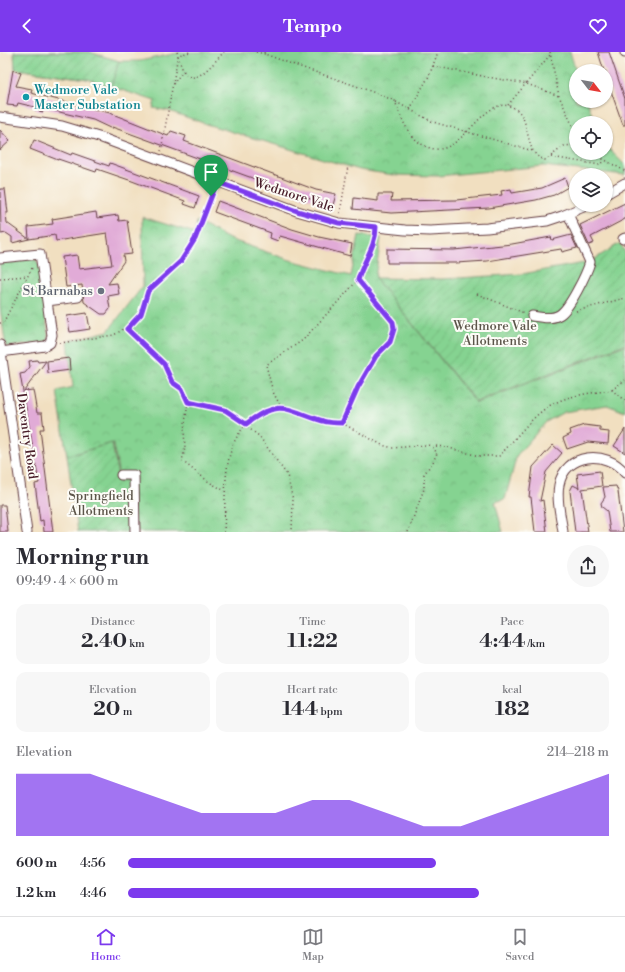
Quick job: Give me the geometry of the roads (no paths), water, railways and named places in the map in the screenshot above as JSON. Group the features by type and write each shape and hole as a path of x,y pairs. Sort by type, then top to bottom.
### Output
{"street":[{"name":"Wedmore Vale","path":"0,117 75,130 102,138 297,211 339,223 412,231 456,230 533,223 572,212"},
{"path":"613,190 625,183"},
{"path":"532,316 552,318 560,314 587,273 590,262 568,214"},
{"path":"0,258 40,254 52,335 50,343 1,348"},
{"path":"47,301 78,297"},
{"name":"Daventry Road","path":"1,348 27,532"},
{"path":"563,532 558,498 559,485 564,474 571,466 580,460 606,458 614,462 625,473"},
{"path":"121,475 134,475 135,532"}],"place":[{"name":"Wedmore Vale Master Substation","path":"26,97"},
{"name":"St Barnabas","path":"101,291"}],"park label":[{"name":"Wedmore Vale Allotments","path":"495,334"},
{"name":"Springfield Allotments","path":"101,504"}]}
